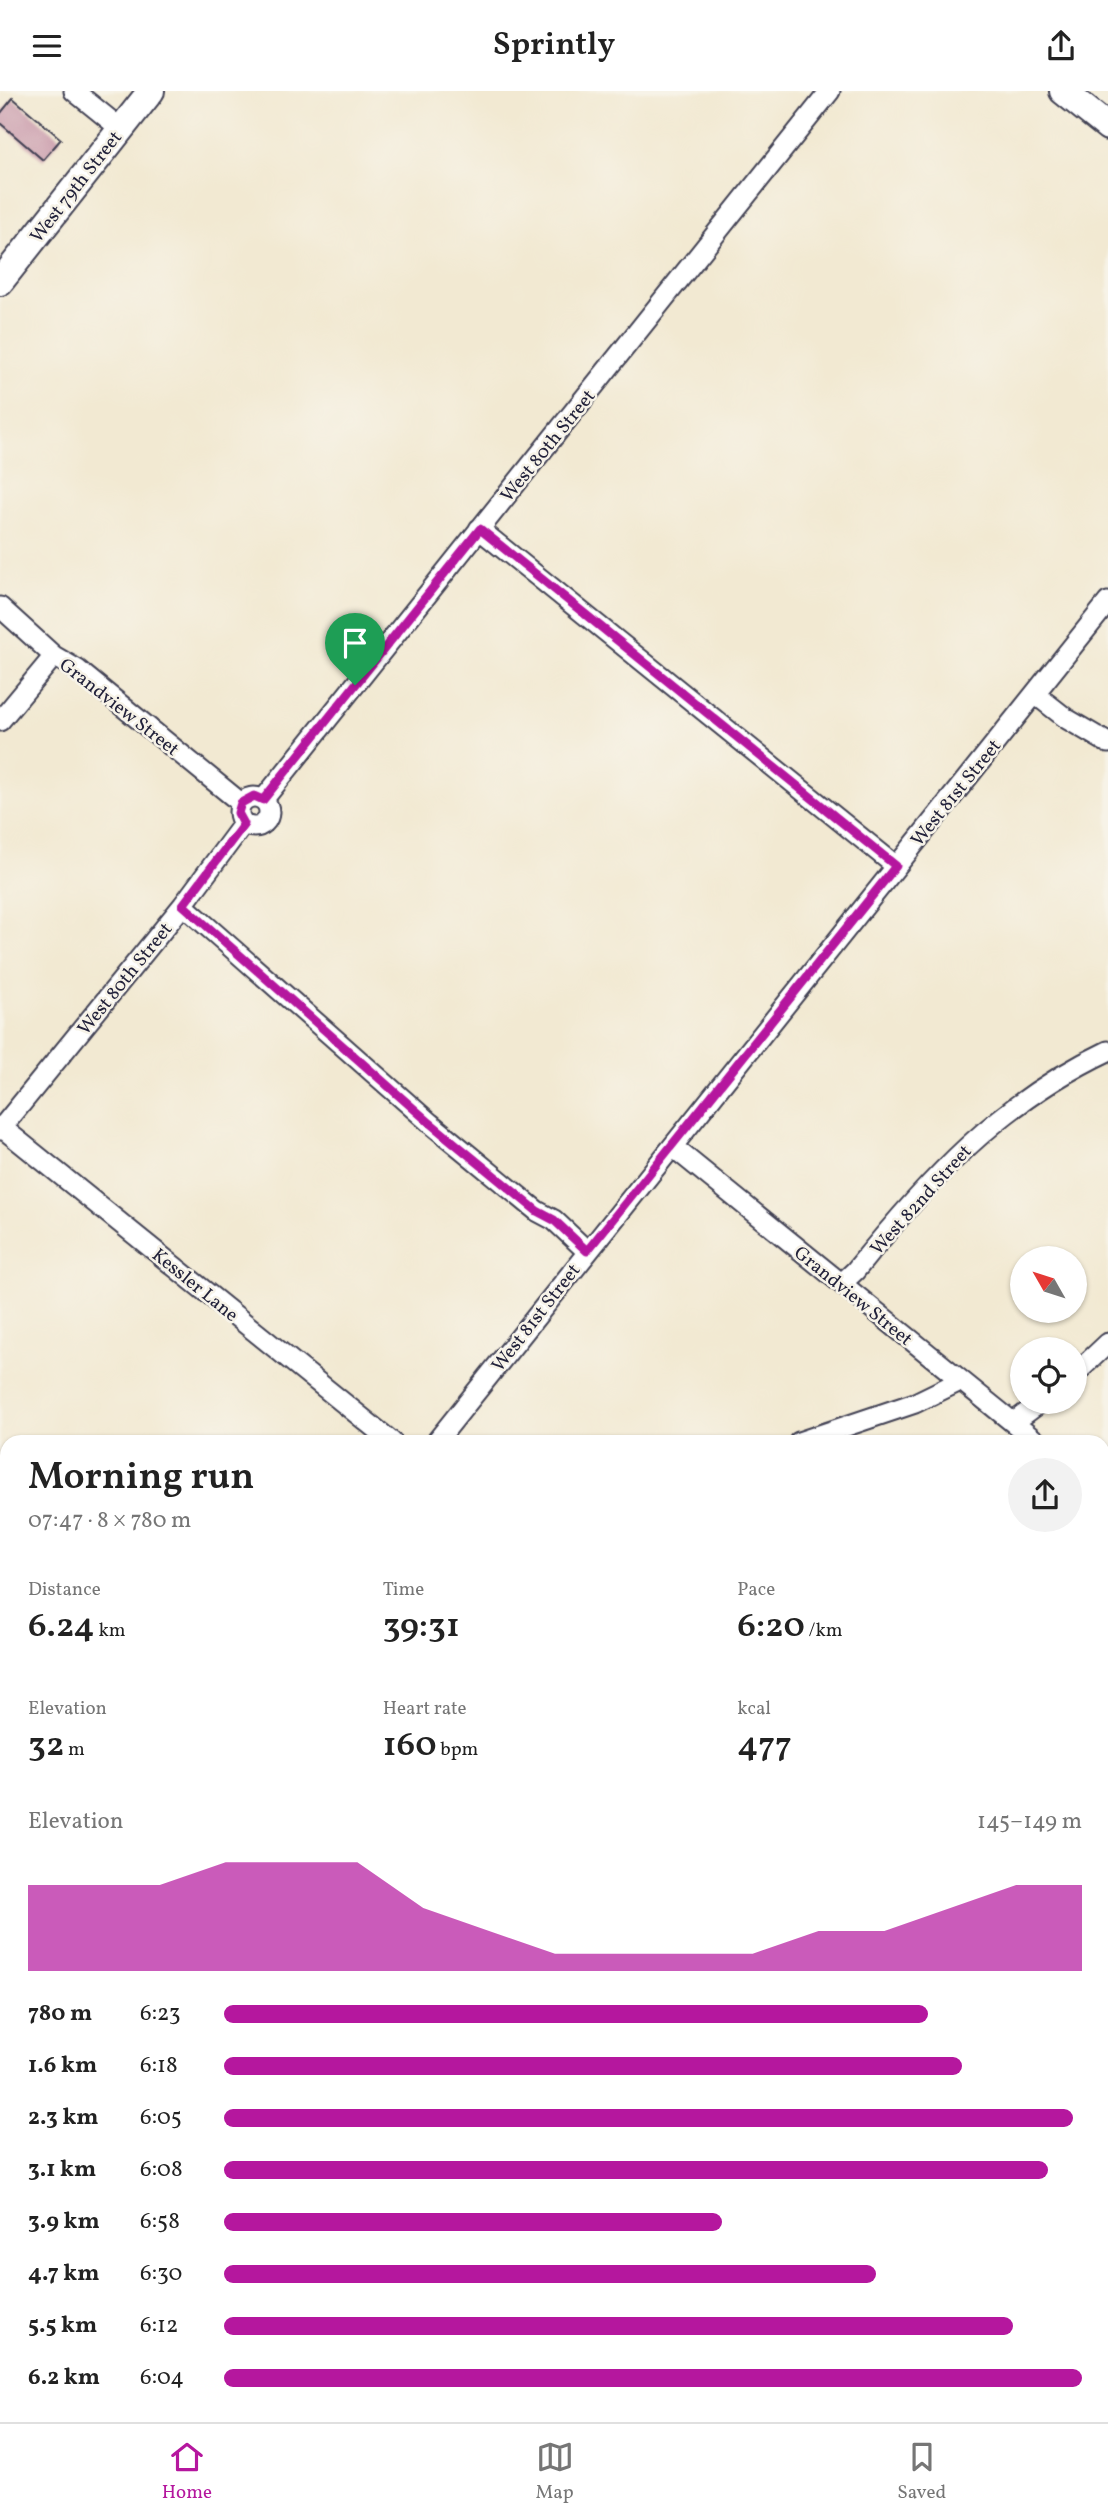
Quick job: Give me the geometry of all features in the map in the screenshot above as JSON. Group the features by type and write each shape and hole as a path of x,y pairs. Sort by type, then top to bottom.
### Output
{"street":[{"path":"74,91 121,129"},
{"name":"West 79th Street","path":"0,282 151,91"},
{"name":"West 80th Street","path":"263,800 830,91"},
{"path":"1063,91 1108,127"},
{"path":"480,529 896,866"},
{"name":"West 81st Street","path":"442,1435 1108,602"},
{"name":"Grandview Street","path":"0,607 54,656 78,670 241,803"},
{"path":"0,721 54,656"},
{"path":"1035,694 1067,719 1108,743"},
{"path":"254,796 263,800 269,810 264,823 255,828 244,824 238,813 241,803 254,796"},
{"name":"West 80th Street","path":"1,1128 183,905 244,824"},
{"path":"183,905 430,1123 537,1211 554,1220 587,1251"},
{"name":"West 82nd Street","path":"842,1283 942,1169 982,1132 1027,1098 1082,1063 1108,1051"},
{"name":"Kessler Lane","path":"1,1128 383,1435"},
{"name":"Grandview Street","path":"673,1147 1029,1435"},
{"path":"1087,1363 1108,1343"},
{"path":"820,1435 915,1403 960,1381"},
{"path":"1014,1422 1025,1414"}],"building":[{"path":"13,98 61,139 43,160 0,123 0,114"}],"route":[{"path":"480,529 896,866 587,1251 554,1220 537,1211 430,1123 183,905 244,824 238,813 241,803 254,796 263,800 355,685 480,529"}]}
